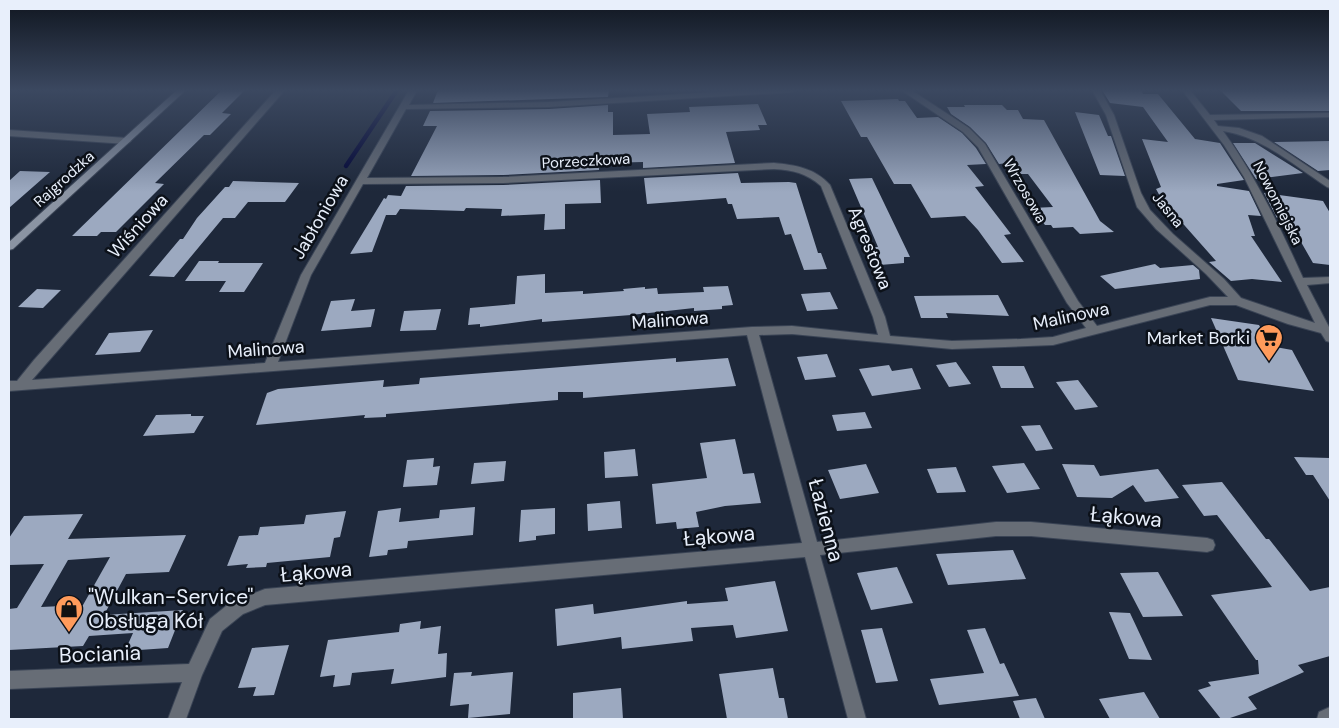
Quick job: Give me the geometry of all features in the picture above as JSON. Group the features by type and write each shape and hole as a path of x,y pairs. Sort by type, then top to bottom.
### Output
{"street":[{"name":"Rajgrodzka","path":"9,247 145,124"},
{"name":"Wiśniowa","path":"15,385 38,363 251,124"},
{"name":"Jabłoniowa","path":"270,366 306,275 392,124"},
{"name":"Wrzosowa","path":"957,124 966,130 982,146 1073,303 1094,330"},
{"name":"Jasna","path":"1112,124 1125,166 1143,208 1176,243 1228,289 1237,301"},
{"name":"Nowomiejska","path":"1214,124 1250,177 1328,334"},
{"path":"1218,128 1239,131 1259,138 1330,185"},
{"path":"9,133 127,141"},
{"name":"Porzeczkowa","path":"360,181 504,180 774,166 797,168 814,174"},
{"name":"Agrestowa","path":"814,174 825,185 879,316 884,340"},
{"path":"1301,282 1330,280"},
{"name":"Malinowa","path":"15,385 752,331 792,330 884,340 952,344 1021,343 1054,340 1210,301 1237,301 1328,334"},
{"name":"Łazienna","path":"752,331 857,719"},
{"name":"Łąkowa","path":"177,719 194,673 216,625 237,608 266,597 812,549 996,529 1031,529 1207,545"},
{"name":"Bociania","path":"9,680 194,673"},
{"path":"1326,719 1330,716"}],"building":[{"path":"187,124 221,124 210,135 204,135 155,183 164,184 116,232 101,232 97,236 72,236"},
{"path":"424,124 613,124 613,135 650,134 648,124 767,125 758,125 760,130 726,132 735,163 643,168 643,162 603,163 603,165 599,165 599,170 503,175 411,176 437,126 423,126"},
{"path":"854,124 948,124 962,133 976,148 986,164 967,165 984,186 975,187 1011,234 1004,235 1024,262 1002,263 978,230 965,216 931,218 911,184 894,184 867,137 861,137"},
{"path":"966,124 1046,124 1100,221 1114,232 1080,234 1073,227 1053,228 1051,225 1045,225 1032,208 1053,207 1028,174 1019,174 1008,163 999,164 986,143"},
{"path":"1080,124 1103,124 1108,136 1111,136 1125,176 1100,175"},
{"path":"1155,124 1183,124 1195,139 1220,143 1244,180 1217,184 1217,186 1249,191 1261,216 1248,215 1255,236 1251,236 1282,282 1252,279 1231,281 1209,262 1216,261 1162,200 1156,189 1161,187 1142,139 1168,142"},
{"path":"1330,141 1330,170 1318,171 1274,142"},
{"path":"1233,143 1255,143 1303,173 1256,179"},
{"path":"20,171 50,172 9,208 9,181"},
{"path":"738,173 741,183 796,183 818,253 821,253 827,269 804,270 791,234 785,235 779,217 737,219 732,204 728,204 726,198 647,204 644,178"},
{"path":"872,178 910,257 904,257 904,263 880,265 871,247 878,247 849,179"},
{"path":"600,180 601,203 565,204 565,229 544,230 545,214 501,216 502,209 466,208 464,211 400,209 396,215 386,215 372,252 350,254 384,198 386,199 388,195 401,196 406,186 503,185"},
{"path":"233,181 299,183 285,202 248,202 235,218 223,218 174,277 149,276 180,239 183,239 197,218 225,187 229,187"},
{"path":"1264,193 1323,201 1330,213 1330,265 1313,263 1293,228 1290,228 1285,219 1277,218"},
{"path":"199,261 263,263 244,292 219,292 226,281 185,281"},
{"path":"1155,264 1160,268 1193,265 1199,270 1200,279 1115,289 1100,276"},
{"path":"545,274 545,293 583,291 583,294 624,291 623,289 645,287 645,289 657,288 658,294 704,292 703,287 728,286 733,305 722,306 722,309 694,311 694,308 542,322 542,319 480,327 480,324 468,325 470,308 515,304 517,276"},
{"path":"37,289 61,290 43,308 18,307"},
{"path":"830,292 838,309 807,311 801,294"},
{"path":"998,295 1009,316 946,313 948,318 921,318 914,296"},
{"path":"355,299 351,311 375,309 371,327 321,331 331,301"},
{"path":"441,309 436,330 400,331 404,311"},
{"path":"1211,318 1259,325 1270,346 1292,350 1314,391 1238,380"},
{"path":"153,330 140,352 95,355 109,333"},
{"path":"827,354 836,377 805,380 797,357"},
{"path":"676,358 676,362 728,358 736,386 583,398 583,392 558,392 558,400 386,414 386,417 364,418 365,415 256,425 267,393 278,389 384,380 383,387 419,384 420,378"},
{"path":"956,362 971,384 949,387 936,365"},
{"path":"889,365 892,371 912,368 921,389 872,396 859,369"},
{"path":"992,366 1024,366 1034,388 1001,388"},
{"path":"1078,380 1098,407 1075,410 1056,382"},
{"path":"865,412 872,428 837,431 832,415"},
{"path":"191,414 191,416 204,416 194,433 143,436 156,415"},
{"path":"1040,425 1053,449 1036,451 1021,426"},
{"path":"735,439 743,474 754,473 761,503 725,506 696,512 699,527 677,529 676,522 656,524 652,484 707,478 700,443"},
{"path":"635,449 638,476 605,478 604,452"},
{"path":"1294,457 1330,458 1330,501 1313,475 1306,475"},
{"path":"434,458 433,467 440,466 437,485 403,487 407,460"},
{"path":"506,461 504,481 471,484 474,463"},
{"path":"1024,463 1040,489 1007,493 992,466"},
{"path":"866,464 879,493 840,499 828,470"},
{"path":"1062,464 1094,465 1100,476 1158,469 1179,498 1145,502 1133,485 1112,498 1077,497"},
{"path":"956,467 966,492 937,493 927,469"},
{"path":"1222,482 1266,539 1269,539 1310,591 1330,587 1330,656 1298,665 1304,672 1248,697 1257,709 1227,719 1221,719 1198,690 1211,686 1208,682 1259,674 1258,660 1256,660 1211,595 1272,587 1217,515 1204,516 1182,485"},
{"path":"620,501 622,528 588,531 587,504"},
{"path":"475,507 473,535 408,541 407,548 388,550 387,555 369,557 378,511 401,508 399,522 439,518 440,510"},
{"path":"555,508 555,534 536,536 536,540 519,542 521,510"},
{"path":"346,511 340,537 334,538 330,557 267,563 266,567 246,568 248,564 227,566 239,536 258,535 260,527 304,524 306,515"},
{"path":"83,514 68,539 186,535 169,572 126,574 104,615 183,610 168,648 125,651 133,633 89,636 83,646 9,650 9,609 17,608 44,564 9,565 9,538 24,516","holes":["110,557 83,605 41,607 68,560"]},
{"path":"1013,550 1026,579 948,585 936,554"},
{"path":"897,567 913,603 871,610 857,573"},
{"path":"1158,572 1183,616 1143,617 1120,573"},
{"path":"775,581 788,631 736,638 733,625 691,628 693,641 622,649 621,637 557,646 555,609 593,604 594,614 687,601 687,604 728,601 725,588"},
{"path":"1109,612 1130,613 1152,660 1129,659"},
{"path":"421,621 420,629 441,626 438,654 447,653 446,677 391,684 394,669 352,673 350,685 333,687 335,675 320,677 328,640 399,632 400,624"},
{"path":"882,628 898,681 876,683 861,630"},
{"path":"985,628 1000,664 1004,663 1019,696 939,705 930,679 984,673 967,630"},
{"path":"289,645 274,695 253,696 256,687 238,688 252,648"},
{"path":"773,668 779,698 784,698 788,719 727,719 719,674"},
{"path":"472,672 471,676 513,672 510,714 468,718 469,704 450,706 454,673"},
{"path":"621,688 623,719 573,719 573,693"},
{"path":"1144,692 1160,719 1110,719 1099,699"},
{"path":"1036,698 1045,719 1020,719 1013,701"}],"waterway":[{"path":"346,166 374,124"}],"place":[{"name":"Market Borki","path":"1269,362"},
{"name":"\"Wulkan-Service\" Obsługa Kół","path":"69,633"}]}
